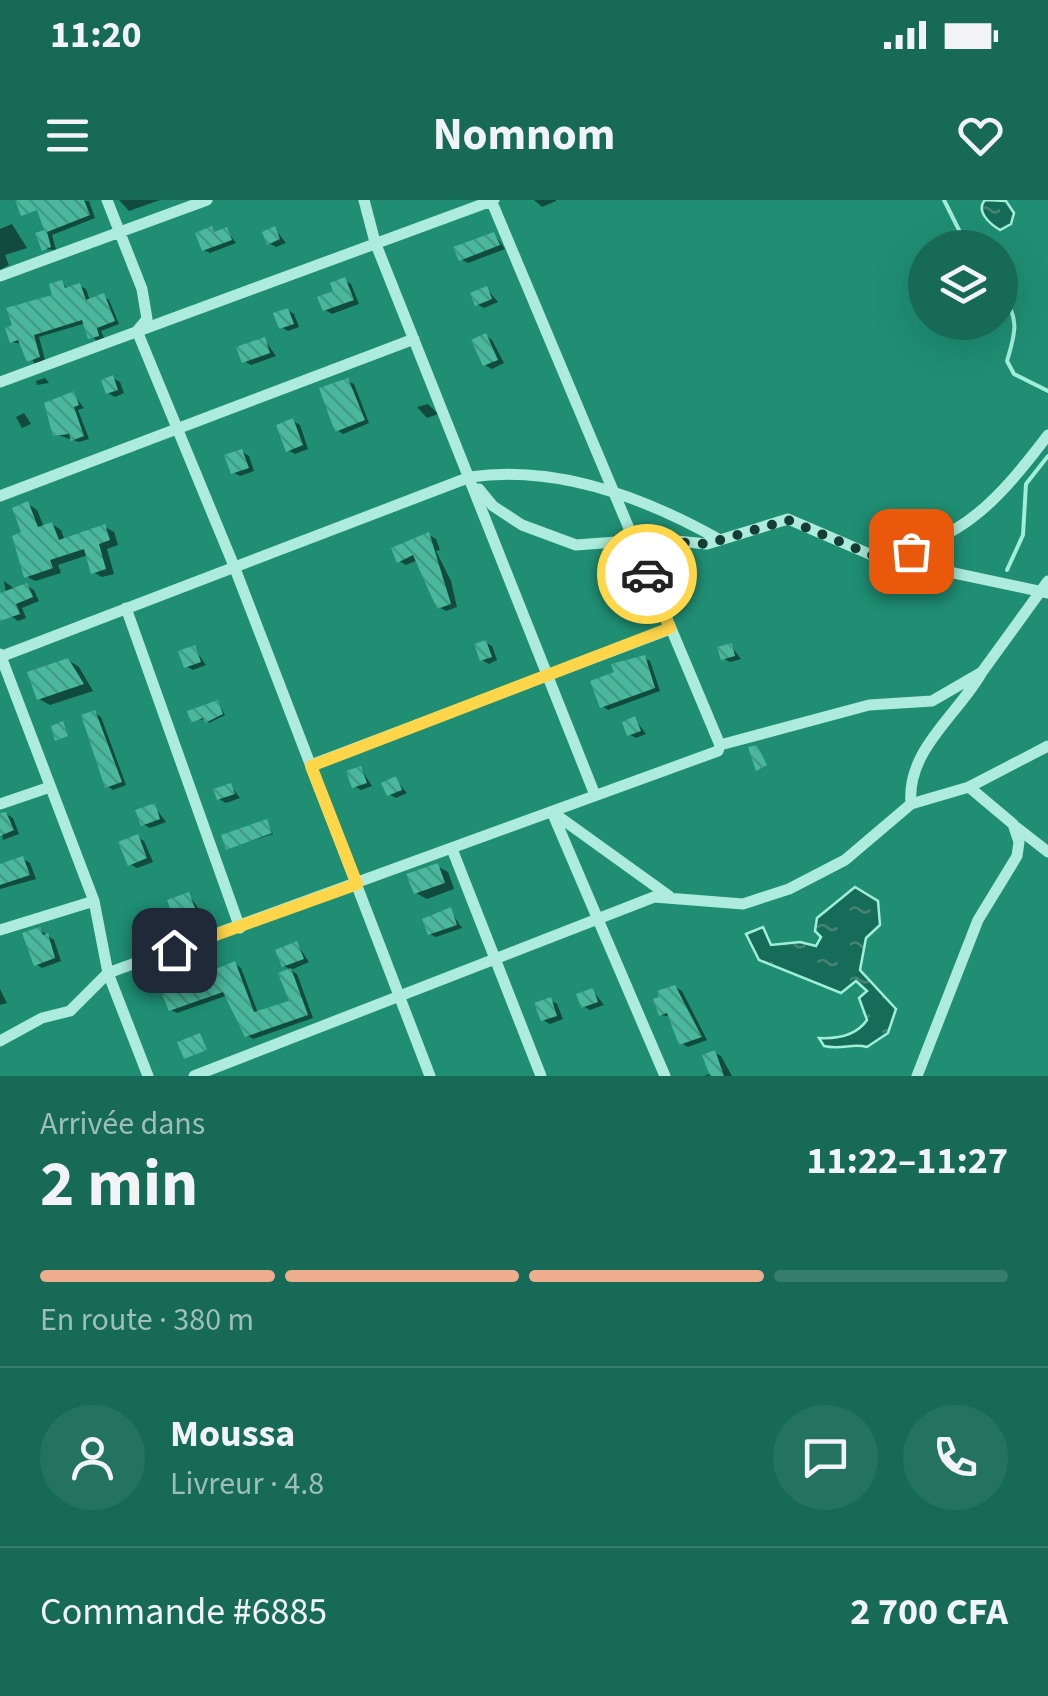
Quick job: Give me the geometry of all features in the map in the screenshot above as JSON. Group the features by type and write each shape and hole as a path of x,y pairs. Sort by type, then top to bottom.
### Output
{"street":[{"path":"107,200 142,289 147,319 136,331"},
{"path":"0,276 207,200"},
{"path":"364,200 375,242 595,796"},
{"path":"0,382 492,201 720,744"},
{"path":"136,331 180,429 430,1076"},
{"path":"0,496 414,339"},
{"path":"874,556 911,551 987,510 1048,436"},
{"path":"148,1076 108,973 94,901 1,656 470,478 511,471 584,481 720,540"},
{"path":"470,478 492,506 556,540 588,545 632,540 707,544 788,520 874,556 1045,589 982,672 965,701 937,730 916,764 909,786 911,804"},
{"path":"126,608 240,928"},
{"path":"311,766 670,628"},
{"path":"0,1040 42,1018 70,1011 108,973 713,754 720,744 869,705 932,700 982,672"},
{"path":"194,1076 654,897 670,896 702,904 743,904 789,890 844,860 911,804 969,787 1006,764 1048,746"},
{"path":"0,804 50,787"},
{"path":"969,787 1048,852"},
{"path":"552,812 670,896"},
{"path":"552,812 665,1076"},
{"path":"917,1076 978,920 1017,856 1019,842 1012,824"},
{"path":"452,849 542,1076"},
{"path":"0,930 94,901"}],"water":[{"path":"985,200 1006,201 1014,213 1011,224 1000,230 985,217"},
{"path":"855,887 878,901 880,925 866,938 860,970 896,1009 888,1033 867,1047 824,1046 819,1038 846,1035 867,1020 859,998 867,991 856,981 841,993 759,960 746,934 763,927 771,945 800,942 816,946 821,937 815,931 817,918"}],"building":[{"path":"15,200 84,200 90,215 47,232 51,247 42,251 35,233 44,230 37,210 21,216"},
{"path":"212,226 214,232 227,227 232,240 202,251 195,233"},
{"path":"275,226 280,239 267,245 262,232"},
{"path":"494,232 500,245 459,261 453,247"},
{"path":"345,277 354,300 323,311 317,297 333,291 330,283"},
{"path":"62,280 65,288 80,283 86,300 104,293 115,321 97,328 99,336 88,339 82,320 34,335 40,357 27,362 18,340 10,343 5,328 12,325 6,308 52,295 49,284"},
{"path":"487,286 492,299 475,306 470,293"},
{"path":"288,308 294,324 279,329 273,313"},
{"path":"486,333 498,360 483,366 471,340"},
{"path":"265,337 270,353 242,363 236,347"},
{"path":"113,375 118,390 106,394 101,380"},
{"path":"348,378 365,420 335,432 319,388"},
{"path":"74,391 79,405 74,407 84,436 71,441 69,434 53,436 44,403"},
{"path":"293,418 303,445 286,452 276,425"},
{"path":"242,449 249,468 231,474 224,455"},
{"path":"28,501 38,527 52,522 59,540 105,524 110,540 99,544 106,569 91,574 84,549 50,560 53,568 24,578 12,536 21,532 12,508"},
{"path":"429,532 451,604 437,609 413,555 397,563 391,548"},
{"path":"27,583 33,597 16,604 20,614 0,621 0,593"},
{"path":"486,640 492,657 480,661 474,644"},
{"path":"732,643 735,656 721,660 717,647"},
{"path":"195,645 201,662 184,668 178,651"},
{"path":"645,655 655,688 600,708 590,681 614,672 611,664"},
{"path":"68,658 84,684 37,700 27,672"},
{"path":"218,700 223,714 205,723 203,718 191,723 187,711"},
{"path":"95,710 122,782 105,788 81,715"},
{"path":"635,716 641,731 627,736 622,722"},
{"path":"63,721 68,736 55,741 51,726"},
{"path":"757,745 767,765 756,771 748,747"},
{"path":"361,766 367,783 352,788 346,771"},
{"path":"396,776 402,790 387,796 381,783"},
{"path":"231,783 235,794 217,800 213,789"},
{"path":"155,803 160,819 141,826 135,810"},
{"path":"6,812 14,830 0,836 0,813"},
{"path":"267,819 272,833 226,850 221,835"},
{"path":"138,834 147,858 128,866 118,842"},
{"path":"23,856 30,875 0,885 0,864"},
{"path":"438,863 445,883 414,894 406,874"},
{"path":"189,892 195,908 173,916 167,900"},
{"path":"451,907 457,925 428,935 422,919"},
{"path":"40,927 43,935 48,933 55,958 34,966 22,933"},
{"path":"297,941 304,959 282,967 275,950"},
{"path":"203,951 211,971 235,961 254,1012 289,1001 278,973 291,968 308,1015 245,1037 223,992 169,1011 162,994 179,987 169,961"},
{"path":"675,985 702,1037 679,1045 667,1013 659,1016 653,999 659,997 657,991"},
{"path":"593,988 598,1002 581,1008 576,994"},
{"path":"551,997 557,1016 541,1021 534,1003"},
{"path":"200,1033 207,1050 184,1059 177,1042"},
{"path":"715,1050 724,1076 710,1076 702,1055"}],"waterway":[{"path":"944,200 959,230"},
{"path":"1013,340 1007,361 1014,374 1048,391"},
{"path":"1007,570 1023,535 1026,484 1048,456"}],"way so far":[{"path":"647,574 632,540 707,544 775,520 812,528 874,556 911,551"}],"route":[{"path":"174,950 357,884 311,766 670,628 647,574"}]}
